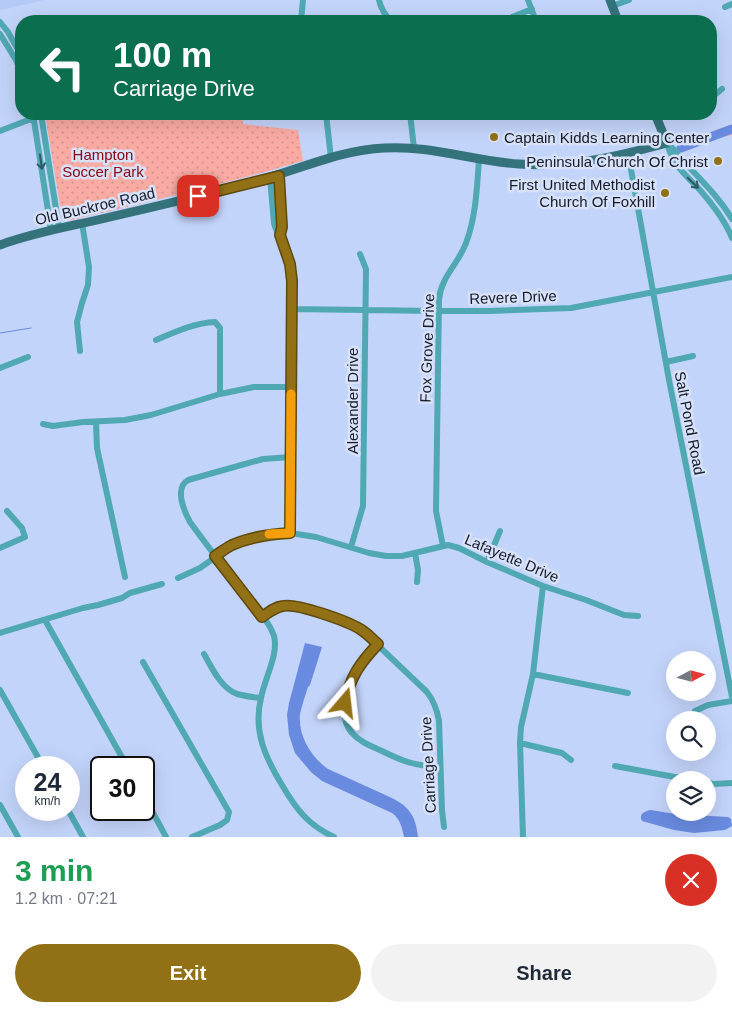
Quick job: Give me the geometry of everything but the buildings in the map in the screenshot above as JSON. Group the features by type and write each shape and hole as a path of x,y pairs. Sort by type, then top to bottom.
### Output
{"main road":[{"path":"611,3 616,15"},
{"path":"658,120 667,143"},
{"name":"Old Buckroe Road","path":"0,245 55,229 275,177 361,150 414,148 527,165 588,161 667,143"}],"street":[{"path":"302,15 303,0"},
{"path":"379,0 381,9 386,15"},
{"path":"528,0 534,15"},
{"path":"611,3 629,0"},
{"path":"725,7 732,4"},
{"path":"517,15 532,9"},
{"path":"0,22 15,44"},
{"path":"0,34 15,56"},
{"path":"717,93 722,89"},
{"path":"0,131 25,120"},
{"path":"35,120 55,229"},
{"path":"42,120 55,229"},
{"path":"327,120 331,158"},
{"path":"411,120 414,148"},
{"path":"667,143 676,150 714,193 732,219"},
{"path":"667,143 674,161 714,206 731,234"},
{"name":"Salt Pond Road","path":"628,153 645,242 652,293 732,697"},
{"name":"Fox Grove Drive","path":"443,546 436,511 438,311 441,288 458,260 470,232 479,159"},
{"path":"275,177 274,223 292,272 290,533"},
{"path":"80,351 77,322 88,285 90,267 82,224"},
{"name":"Alexander Drive","path":"351,547 363,506 366,269 360,254"},
{"name":"Revere Drive","path":"292,309 490,311 571,308 732,277"},
{"path":"156,340 183,329 215,322 220,328 220,394"},
{"path":"666,362 693,356"},
{"path":"0,368 28,357"},
{"path":"43,424 53,426 125,420 151,415 220,394 254,387 291,387"},
{"path":"96,422 98,448 125,577"},
{"path":"290,456 263,459 188,480 183,484 181,496 190,522 274,635 273,658 258,710 259,730 264,750 272,768 303,816 323,832 334,837"},
{"path":"0,548 24,537 22,528 7,511"},
{"path":"487,562 500,531"},
{"name":"Lafayette Drive","path":"178,578 200,568 230,546 269,534 290,533 316,537 374,555 402,556 443,546 455,547 542,586 624,615 638,616"},
{"path":"415,553 418,570 417,582"},
{"path":"0,633 122,598 130,593 162,584"},
{"path":"523,837 521,727 533,674 542,586"},
{"name":"Carriage Drive","path":"262,617 278,606 285,605 300,608 362,630 426,692 437,709 439,721 444,827"},
{"path":"45,620 121,756"},
{"path":"378,644 356,671 348,690 344,714 347,724 352,732 363,742 396,758 419,766 440,766"},
{"path":"204,654 225,686 236,693 260,698"},
{"path":"143,662 229,812 227,820 220,825 192,837"},
{"path":"533,674 628,693"},
{"path":"0,690 37,756"},
{"path":"696,711 708,705 732,702"},
{"path":"520,743 562,753 571,760"},
{"path":"615,766 666,776"},
{"path":"716,784 732,783"},
{"path":"0,805 18,837"},
{"path":"155,816 166,837"},
{"path":"74,821 83,837"}],"shaded area":[{"path":"0,0 44,0 0,10"}],"green space":[{"name":"Hampton Soccer Park","path":"46,120 243,120 243,124 298,130 303,161 185,193 67,221 62,218"},
{"path":"732,125 732,135 707,140 685,149 681,145 687,141 695,140 718,129"}],"water":[{"path":"305,643 322,647 300,714 303,738 311,752 328,769 392,798 403,805 414,818 418,837 404,837 397,818 392,813 322,781 311,772 295,753 289,735 287,715"},
{"path":"651,810 666,812 666,821 716,821 716,816 728,817 731,819 732,826 725,830 694,833 674,830 642,821 641,816 644,812"}],"waterway":[{"path":"681,148 732,129"},
{"path":"0,333 31,328"}],"slow traffic":[{"path":"269,534 290,533 291,394"}],"place":[{"name":"Captain Kidds Learning Center","path":"494,137"},
{"name":"Peninsula Church Of Christ","path":"718,161"},
{"name":"First United Methodist Church Of Foxhill","path":"665,193"}],"route":[{"path":"198,196 279,176 282,227 280,235 292,272 290,533 269,534 243,541 230,546 215,556 262,617 278,606 292,606 351,625 362,630 378,644 356,671 345,703"}]}
